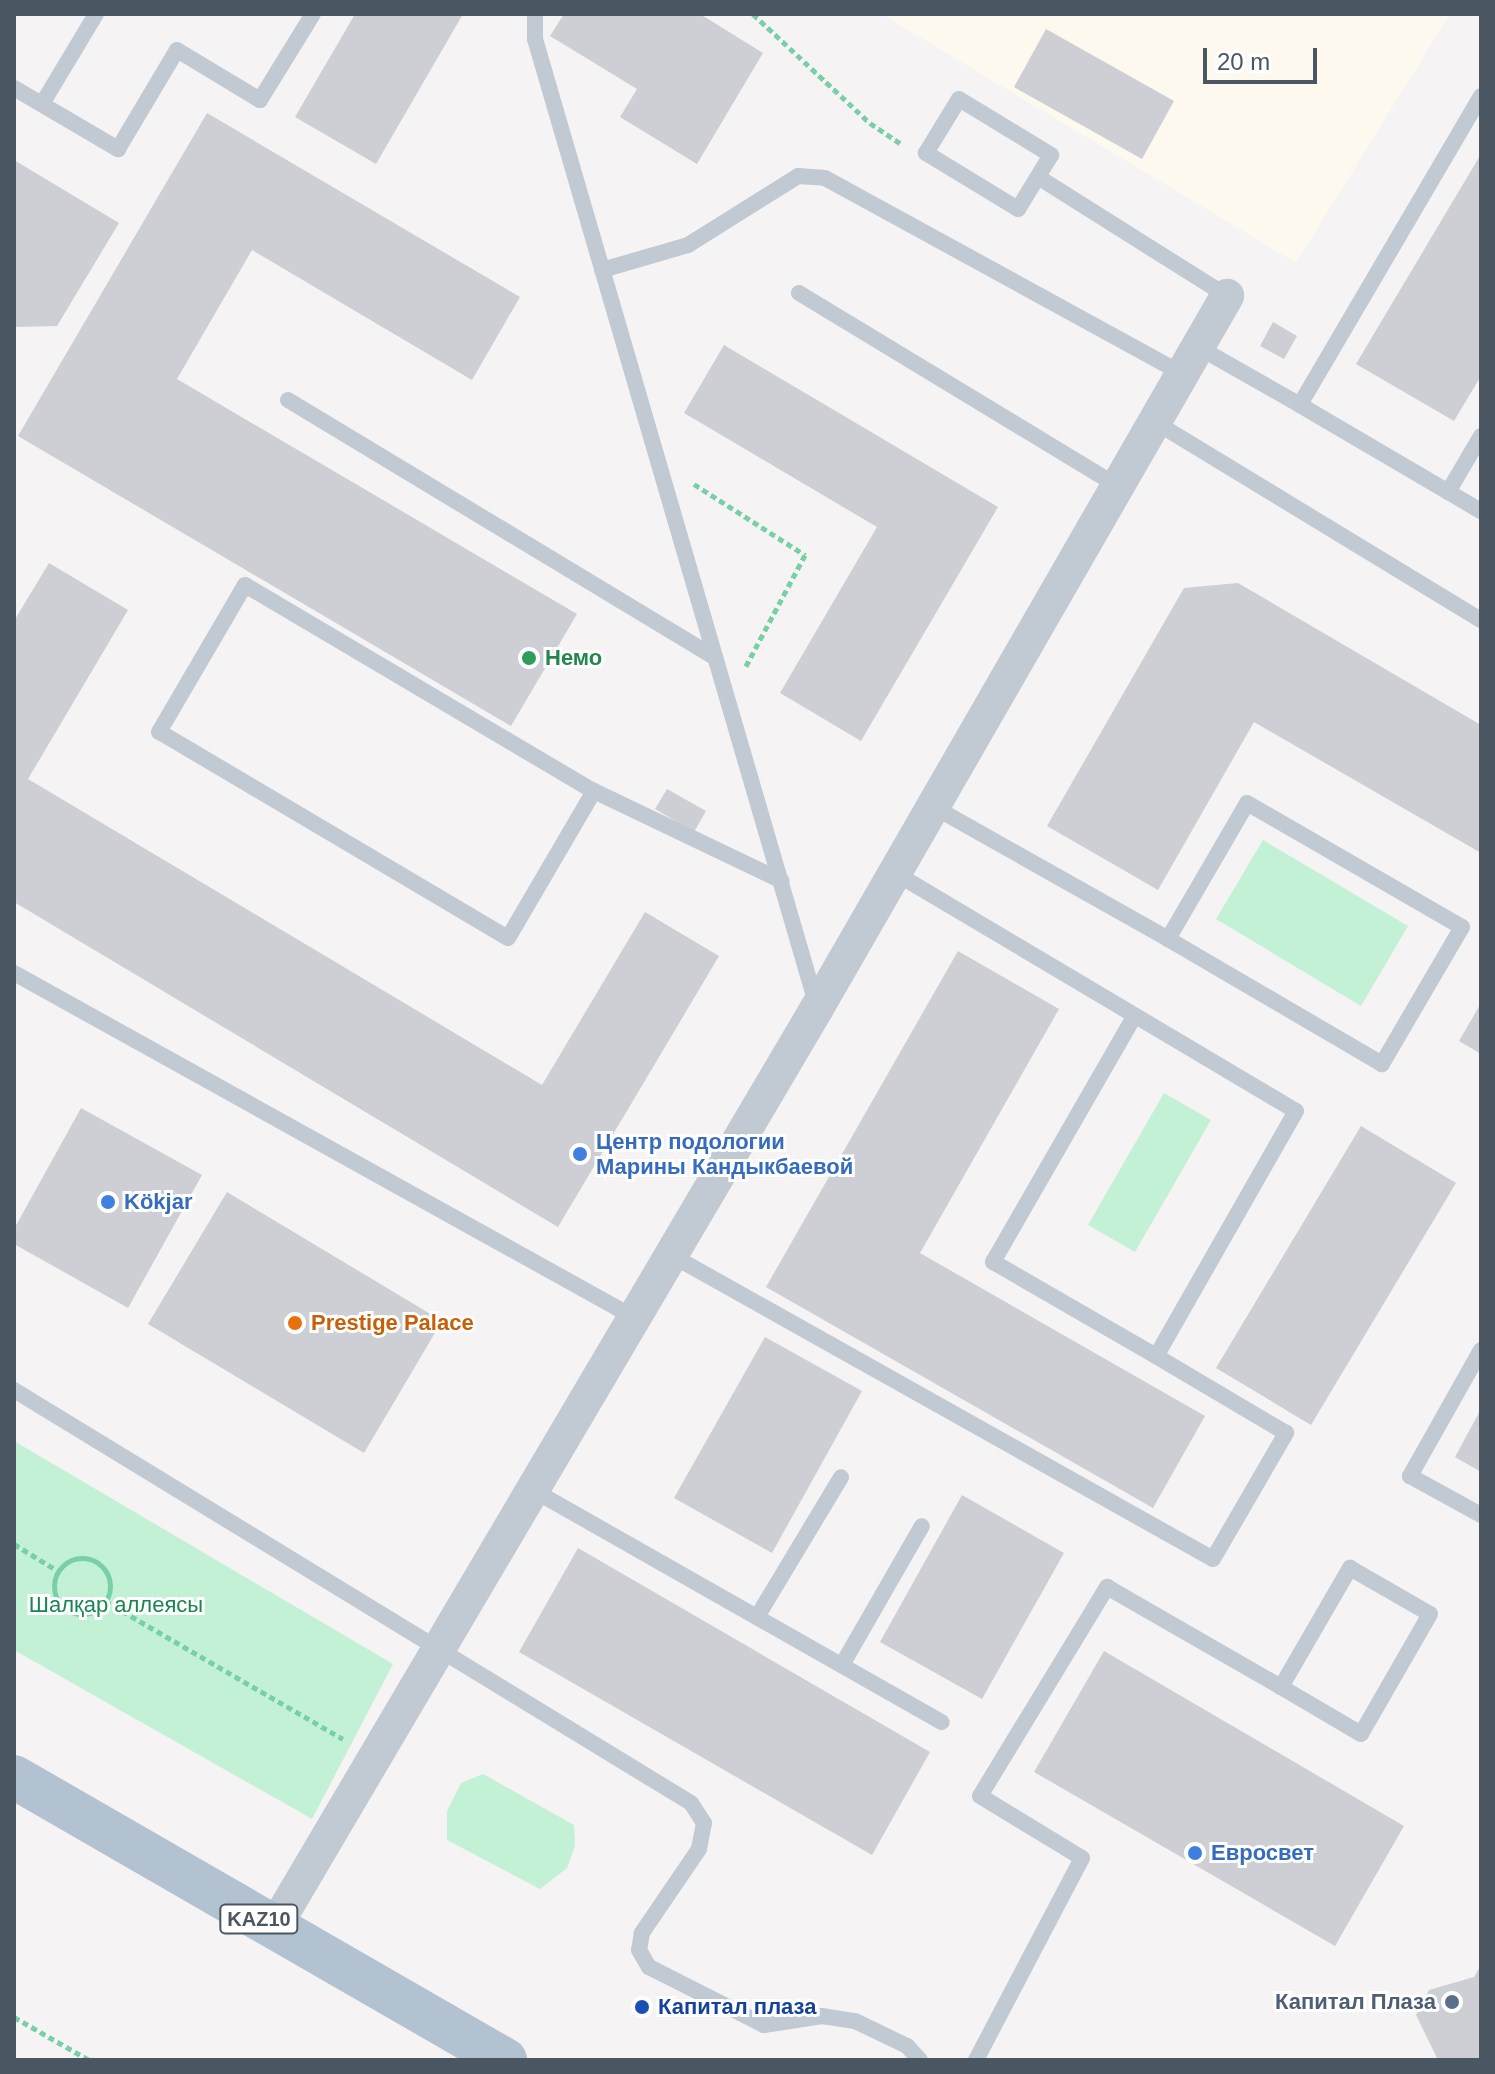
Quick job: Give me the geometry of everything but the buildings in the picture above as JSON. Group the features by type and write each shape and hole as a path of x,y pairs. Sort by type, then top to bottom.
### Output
{"main road":[{"name":"KAZ10","path":"14,1777 505,2060"}],"street":[{"path":"274,1928 817,1008 1227,296"}],"lane":[{"path":"42,104 96,14"},
{"path":"14,88 118,149 177,50 260,100 313,14"},
{"path":"535,14 535,39 817,1008"},
{"path":"1300,405 1481,96"},
{"path":"959,99 1051,155 1038,177 1018,209 926,153 959,99"},
{"path":"602,270 688,245 798,176 825,178 1191,360 1300,405 1481,511"},
{"path":"1038,177 1227,296"},
{"path":"799,293 1118,486"},
{"path":"288,400 713,656"},
{"path":"1155,422 1481,620"},
{"path":"1448,492 1481,436"},
{"path":"594,791 508,938 159,732 245,585 594,791 782,881"},
{"path":"934,807 1382,1064 1462,927 1247,803 1168,939"},
{"path":"895,873 1296,1111 1156,1356"},
{"path":"14,973 635,1318"},
{"path":"671,1255 1213,1559 1286,1433 993,1262 1134,1017"},
{"path":"1481,1350 1410,1476 1481,1515"},
{"path":"14,1390 691,1803 704,1823 699,1849 642,1933 639,1950 649,1967 764,2025 822,2016 855,2021 907,2046 920,2060"},
{"path":"757,1617 841,1477"},
{"path":"533,1490 942,1722"},
{"path":"842,1665 922,1526"},
{"path":"976,2060 1082,1858 980,1796 1107,1587 1361,1734 1430,1614 1350,1568 1281,1687"}],"path":[{"path":"753,14 870,123 910,150 926,153"},
{"path":"680,475 805,555 738,681"},
{"path":"14,1544 58,1571"},
{"path":"71,1560 98,1564 108,1579 105,1601 85,1613 68,1610 56,1597 58,1571 71,1560"},
{"path":"105,1601 375,1757"},
{"path":"14,2017 89,2060"}],"shaded area":[{"path":"881,14 1450,14 1296,263"}],"green space":[{"path":"1263,840 1408,926 1361,1006 1216,919"},
{"path":"1164,1093 1211,1120 1135,1252 1088,1225"},
{"name":"Шалқар аллеясы","path":"14,1441 393,1664 312,1819 14,1650"},
{"path":"483,1774 574,1825 575,1846 567,1868 540,1889 447,1840 447,1811 461,1783"}],"place":[{"name":"Немо","path":"529,658"},
{"name":"Центр подологии Марины Кандыкбаевой","path":"580,1154"},
{"name":"Kökjar","path":"108,1202"},
{"name":"Prestige Palace","path":"295,1323"},
{"name":"Евросвет","path":"1195,1853"},
{"name":"Капитал Плаза","path":"1452,2002"},
{"name":"Капитал плаза","path":"642,2007"}]}
